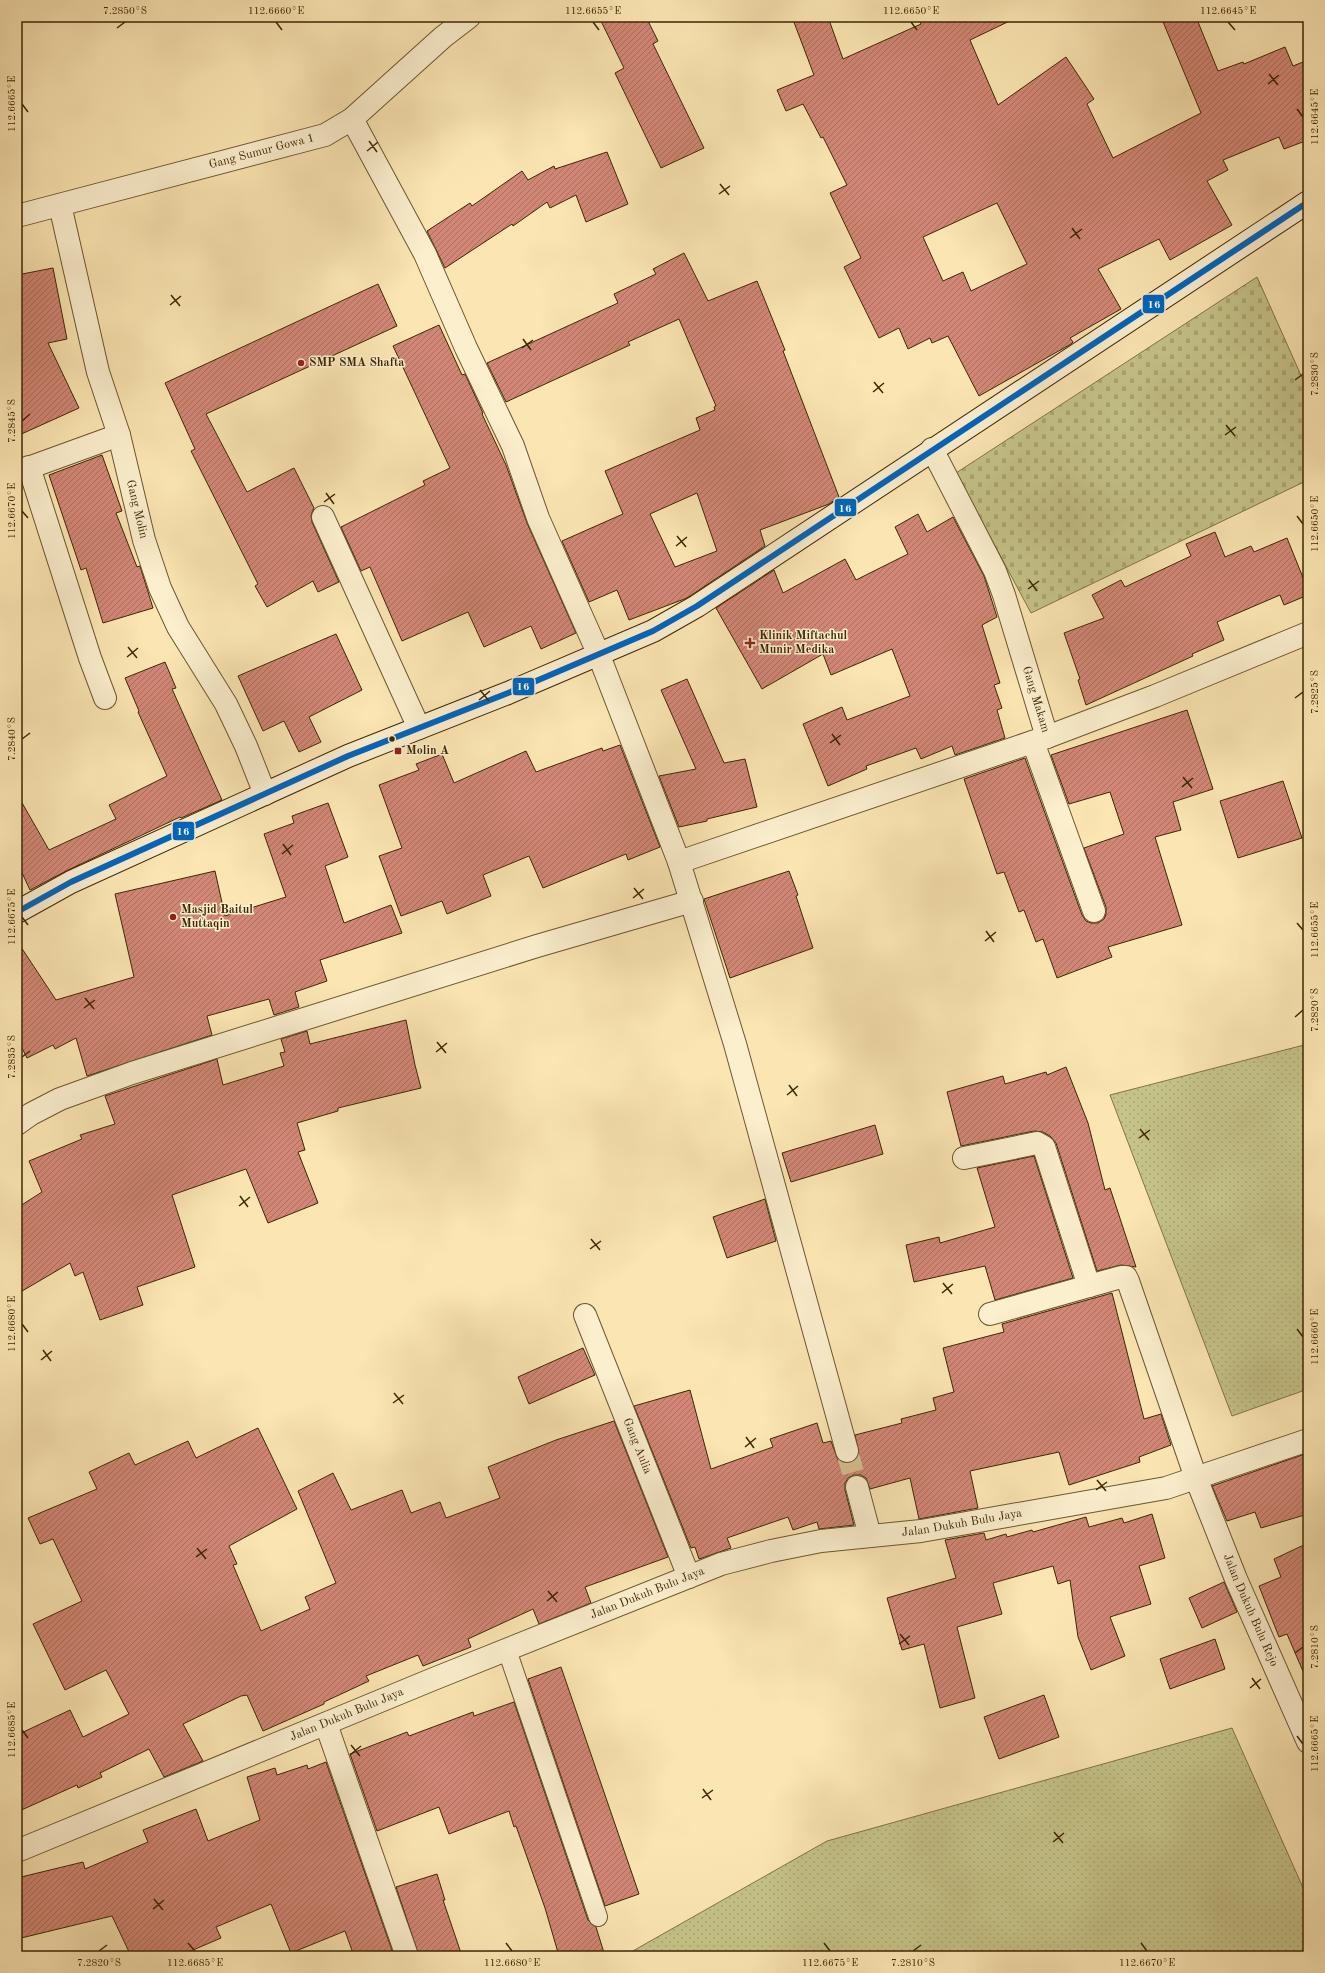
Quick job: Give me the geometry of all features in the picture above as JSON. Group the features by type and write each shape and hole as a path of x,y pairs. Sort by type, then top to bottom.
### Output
{"street":[{"name":"Gang Sumur Gowa 1","path":"17,216 325,135 352,119 443,37 469,17"},
{"path":"352,119 425,254 466,348 513,446 538,518 598,653 679,862 735,1044 847,1451"},
{"path":"17,912 71,882 348,756 508,693 653,630 697,606 932,449 1308,202"},
{"name":"Gang Molin","path":"60,205 98,372 119,435 144,540 160,588 178,627 226,704 246,746 265,794"},
{"path":"105,698 23,469 119,435"},
{"name":"Gang Makam","path":"932,449 997,577 1004,595 1040,740 1155,696 1308,633"},
{"path":"323,517 419,728"},
{"path":"679,862 1040,740 1094,911"},
{"path":"17,1124 31,1114 60,1100 132,1073 537,946 692,901"},
{"path":"964,1158 1038,1143 1044,1147 1088,1286"},
{"name":"Jalan Dukuh Bulu Rejo","path":"990,1314 1121,1277 1126,1278 1196,1478 1236,1579 1308,1742"},
{"name":"Gang Aulia","path":"585,1315 689,1577"},
{"name":"Jalan Dukuh Bulu Jaya","path":"17,1851 721,1564 771,1551 821,1541 921,1531 1166,1488 1308,1440"},
{"path":"857,1487 870,1536"},
{"path":"326,1724 407,1956"}],"lane":[{"path":"507,1650 598,1917"}],"green space":[{"path":"1257,277 1308,391 1308,480 1031,613 956,473"},
{"path":"1308,1044 1308,1389 1232,1416 1110,1095"},
{"path":"1232,1728 1308,1899 1308,1956 624,1956 827,1841"}],"building":[{"path":"599,17 646,17 658,41 653,44 704,148 661,168 615,73 624,68"},
{"path":"792,17 828,17 843,59 921,24 918,17 1018,17 970,40 998,105 1066,57 1094,99 1087,104 1113,158 1201,113 1161,17 1196,17 1218,71 1243,62 1244,64 1285,47 1293,66 1308,60 1308,140 1284,149 1279,137 1223,160 1228,170 1207,181 1232,225 1170,260 1159,239 1098,269 1121,309 1070,338 1073,342 1071,344 979,396 948,336 932,343 930,338 908,349 899,328 879,338 844,267 861,258 830,193 847,185 823,137 821,138 803,104 786,111 777,90 814,75","holes":["997,203 1027,264 971,291 963,272 943,281 923,237"]},
{"path":"607,152 628,204 586,222 576,195 550,208 547,202 513,226 512,224 445,268 427,231 470,203 472,206 522,171 528,180 554,166 555,169"},
{"path":"684,253 708,301 757,281 785,350 783,351 839,497 829,504 760,530 765,546 687,598 629,620 617,590 589,602 562,541 623,514 605,471 700,430 696,418 715,410 714,407 716,406 679,319 628,342 630,345 506,402 487,363 618,303 614,294 656,274 653,269","holes":["697,493 717,551 675,567 650,514"]},
{"path":"53,268 67,339 48,343 79,408 17,436 17,275"},
{"path":"378,284 397,326 206,414 247,492 294,468 314,508 311,515 312,522 339,582 318,592 313,581 267,607 255,586 258,584 191,451 195,449 165,383"},
{"path":"439,325 462,375 465,374 483,413 482,414 506,465 527,523 576,633 541,649 531,626 484,647 468,612 402,641 370,567 361,571 341,527 425,485 423,481 450,468 393,346"},
{"path":"102,455 122,511 116,513 137,567 140,566 153,608 103,623 86,568 81,570 49,475"},
{"path":"918,514 927,532 953,517 984,576 997,617 982,625 1000,683 994,685 1002,708 997,710 1005,738 955,755 952,746 921,759 916,748 866,766 867,769 828,786 803,724 842,707 847,720 910,696 892,649 831,675 823,654 762,689 716,608 774,570 783,593 845,559 856,580 908,554 895,527"},
{"path":"1215,532 1225,557 1251,546 1254,552 1287,538 1308,590 1308,595 1284,605 1280,595 1217,622 1224,640 1192,654 1193,656 1086,705 1078,680 1080,679 1064,633 1104,618 1092,595 1121,580 1125,587 1191,556 1186,544"},
{"path":"336,634 362,690 309,717 321,742 299,752 284,721 263,731 238,676"},
{"path":"165,662 176,688 172,689 222,800 181,818 180,817 66,871 30,890 17,862 17,794 49,850 116,819 109,805 167,776 138,712 139,711 125,678"},
{"path":"687,679 724,763 745,759 757,807 679,827 659,776 696,769 661,690"},
{"path":"1187,710 1213,789 1173,802 1181,830 1155,837 1182,925 1108,947 1112,957 1057,978 1043,939 1036,942 1024,910 1019,912 1004,872 997,874 964,779 1025,758 1082,915 1086,921 1098,923 1104,919 1106,907 1084,848 1124,834 1110,792 1069,804 1051,755"},
{"path":"620,745 660,847 628,860 626,854 543,888 529,856 483,875 491,896 447,914 442,901 401,916 379,856 402,848 379,785 419,770 416,764 442,754 454,783 526,751 536,772 602,748 603,751"},
{"path":"1283,781 1302,838 1238,858 1220,801"},
{"path":"328,803 348,857 325,866 344,923 391,905 402,933 320,960 327,981 295,992 299,1007 274,1015 269,999 207,1016 212,1035 87,1076 76,1038 55,1049 53,1045 27,1058 17,1038 17,941 56,1000 134,977 115,894 215,871 225,916 286,897 264,834 294,823 292,816"},
{"path":"789,871 798,895 796,896 813,948 730,978 704,899"},
{"path":"406,1020 421,1088 338,1108 338,1111 297,1123 305,1150 298,1152 318,1203 268,1223 246,1169 172,1195 195,1267 137,1287 143,1305 100,1320 83,1272 75,1276 70,1263 17,1294 17,1208 42,1192 29,1161 82,1139 80,1135 115,1124 105,1096 217,1059 223,1085 284,1066 280,1053 285,1052 281,1039 307,1031 310,1044"},
{"path":"1066,1067 1088,1123 1105,1190 1110,1188 1136,1267 1121,1265 1097,1271 1056,1143 1050,1136 1043,1132 1034,1131 961,1146 947,1092 1003,1076 1005,1084 1046,1072 1047,1075"},
{"path":"875,1125 883,1154 791,1182 782,1153"},
{"path":"1034,1156 1073,1278 995,1300 985,1266 914,1282 906,1245 939,1237 940,1243 995,1227 977,1168"},
{"path":"765,1199 776,1241 727,1258 713,1217"},
{"path":"1112,1293 1144,1419 1161,1414 1171,1445 1139,1457 1140,1462 1069,1485 1059,1452 970,1471 978,1508 919,1519 910,1478 870,1489 866,1478 861,1475 854,1475 848,1478 845,1483 845,1490 854,1525 819,1529 817,1522 793,1530 788,1517 727,1538 731,1548 699,1559 695,1547 691,1548 634,1406 690,1390 711,1469 773,1447 770,1439 817,1423 823,1443 831,1441 838,1460 843,1463 850,1463 856,1460 859,1454 855,1435 902,1423 901,1419 936,1410 933,1398 954,1392 943,1348 1004,1332 1002,1324"},
{"path":"583,1348 595,1375 529,1404 518,1377"},
{"path":"614,1421 668,1557 585,1587 591,1603 539,1624 533,1609 468,1639 471,1647 423,1666 418,1655 366,1676 369,1681 324,1702 324,1704 263,1731 247,1695 241,1696 183,1724 203,1761 164,1777 149,1749 100,1773 102,1777 78,1788 77,1785 17,1812 17,1735 70,1710 83,1737 129,1714 106,1670 65,1690 33,1624 82,1601 53,1539 40,1544 28,1518 97,1489 89,1472 129,1453 135,1465 188,1441 196,1458 258,1428 297,1509 229,1546 237,1564 233,1565 261,1631 310,1609 305,1597 336,1583 298,1491 333,1473 351,1510 402,1490 411,1513 440,1502 446,1518 500,1498 488,1467 556,1440"},
{"path":"1308,1453 1308,1514 1261,1528 1255,1512 1227,1521 1212,1486"},
{"path":"1152,1514 1165,1558 1139,1566 1151,1604 1110,1617 1125,1656 1091,1670 1078,1637 1070,1580 1058,1584 1053,1566 993,1583 1002,1614 957,1627 975,1698 940,1708 924,1644 902,1650 887,1598 956,1578 945,1540 984,1533 986,1540 1006,1534 1007,1537 1032,1530 1033,1532 1086,1517 1089,1527 1122,1518 1124,1523"},
{"path":"1308,1543 1308,1683 1287,1634 1279,1637 1259,1586 1281,1577 1274,1559"},
{"path":"1224,1582 1237,1612 1202,1628 1189,1598"},
{"path":"1215,1639 1225,1669 1170,1689 1160,1659"},
{"path":"561,1667 639,1894 605,1906 528,1679"},
{"path":"1044,1695 1059,1737 999,1759 984,1717"},
{"path":"514,1702 588,1920 596,1927 605,1956 559,1956 545,1908 516,1826 514,1827 509,1811 449,1834 439,1807 377,1831 350,1754 407,1732 409,1736 473,1712 474,1716"},
{"path":"326,1762 394,1956 354,1956 345,1931 291,1953 271,1904 216,1927 221,1938 179,1956 131,1956 112,1916 17,1939 17,1878 83,1862 85,1869 148,1842 143,1830 196,1809 208,1841 260,1820 247,1777 275,1768 277,1775 307,1765 308,1769"},
{"path":"437,1874 445,1900 443,1900 462,1956 419,1956 396,1887"}],"tunnel":[{"path":"847,1451 857,1487"}],"transit line":[{"name":"16","path":"17,912 71,882 348,756 508,693 653,631 697,606 1308,202"}],"place":[{"name":"SMP SMA Shafta","path":"301,363"},
{"name":"Klinik Miftachul Munir Medika","path":"750,643"},
{"name":"Molin A","path":"398,751"},
{"name":"Masjid Baitul Muttaqin","path":"173,917"}]}
